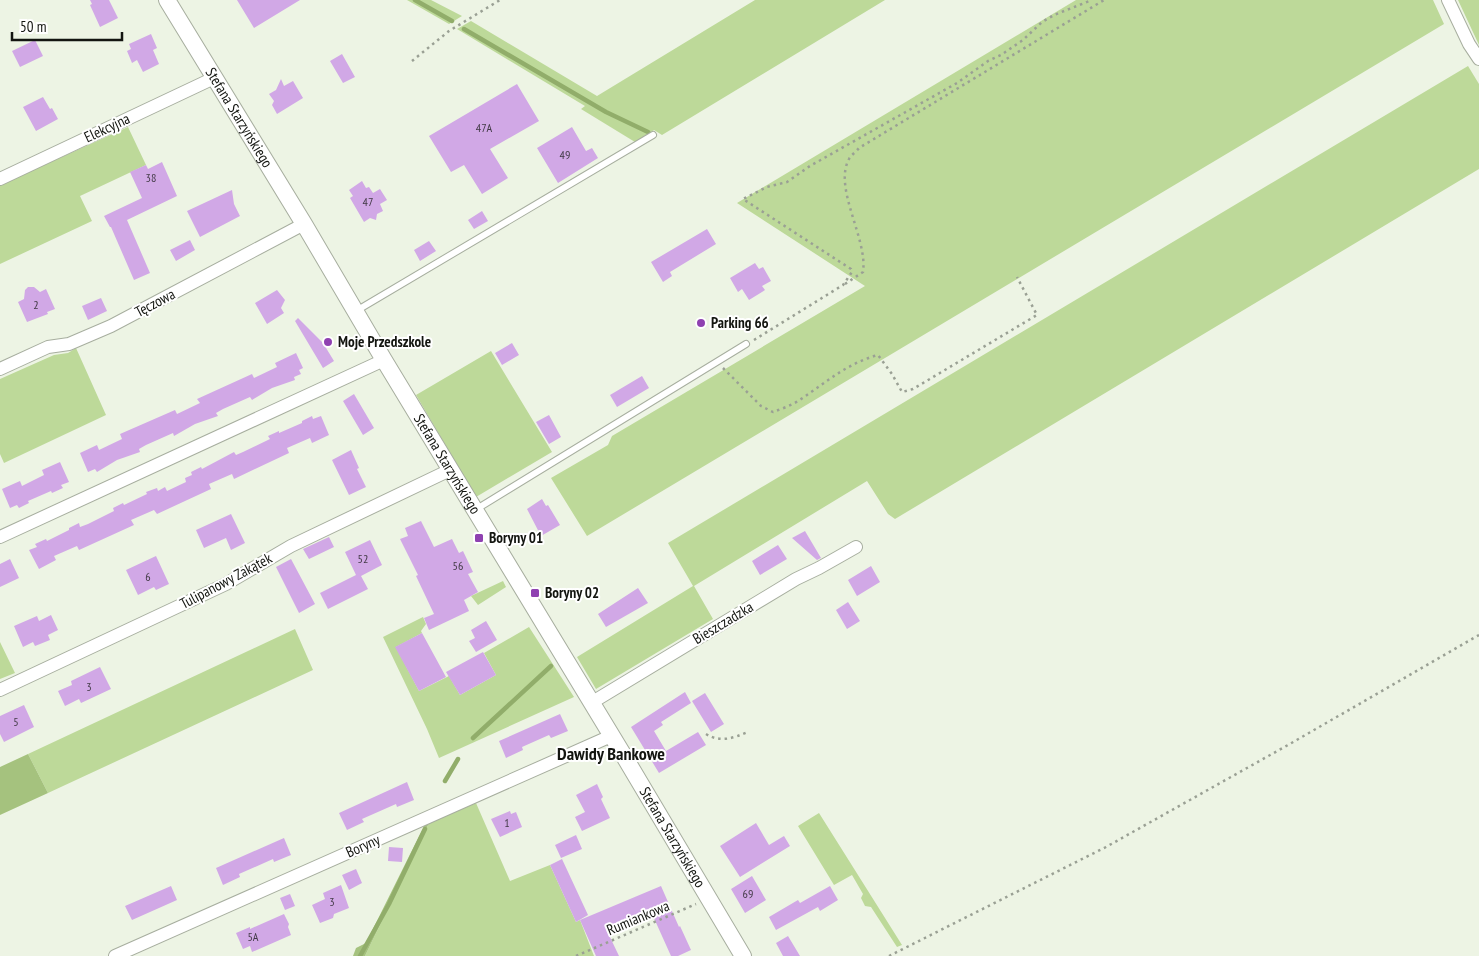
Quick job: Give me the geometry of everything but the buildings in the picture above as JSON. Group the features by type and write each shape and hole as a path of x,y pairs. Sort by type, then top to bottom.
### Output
{"street":[{"name":"Stefana Starzyńskiego","path":"166,0 356,310 384,360 743,956"},
{"path":"1448,0 1469,44 1479,59"},
{"name":"Elekcyjna","path":"0,179 214,78"},
{"name":"Tęczowa","path":"0,370 48,347 69,344 111,326 304,224"},
{"path":"0,538 384,360"},
{"name":"Tulipanowy Zakątek","path":"0,690 226,584 291,546 450,470"},
{"name":"Bieszczadzka","path":"591,703 796,579 856,547"},
{"name":"Boryny","path":"115,956 611,736"}],"lane":[{"path":"356,310 653,135"},
{"path":"474,510 746,344"}],"path":[{"path":"412,61 449,30 500,0"},
{"path":"843,285 852,272 851,269 743,199 767,187 787,182 810,166 957,83 988,61 1001,55 1023,40 1042,22 1054,15 1092,0"},
{"path":"746,344 863,272 864,262 860,236 849,210 845,171 849,158 859,148 1104,0"},
{"path":"716,363 735,379 761,406 773,412 796,403 846,368 878,355 902,392 913,389 1037,315 1017,277"},
{"path":"889,956 1106,847 1479,635"},
{"path":"706,734 722,740 734,738 748,732"},
{"name":"Rumiankowa","path":"576,956 682,911 707,897"}],"green space":[{"path":"407,0 431,0 462,16 449,24"},
{"path":"755,0 885,0 662,135 654,130 635,142 581,109 585,106 457,29 471,21 597,96"},
{"path":"1076,0 1433,0 1444,24 587,536 551,478 608,445 612,436 865,286 737,203"},
{"path":"1458,0 1479,0 1479,45"},
{"path":"1468,66 1479,84 1479,169 895,519 888,514 867,481 694,586 713,619 596,689 577,657 693,586 668,543"},
{"path":"128,127 146,165 80,196 92,221 0,264 0,185"},
{"path":"76,348 106,415 4,463 0,454 0,379 54,355 68,353"},
{"path":"491,351 552,452 476,497 416,395"},
{"path":"503,581 506,587 478,605 471,596"},
{"path":"423,617 426,624 421,631 422,633 396,647 419,691 449,676 460,695 496,675 484,653 529,627 574,697 439,758 383,637"},
{"path":"295,629 313,670 48,793 28,754"},
{"path":"0,642 15,673 0,679"},
{"path":"28,754 48,793 0,815 0,767"},
{"path":"476,803 510,881 550,865 576,922 580,920 594,956 365,956 429,823"},
{"path":"819,813 902,945 897,947 871,907 865,906 861,898 863,894 852,875 834,885 798,826"},
{"path":"429,823 365,956 353,956 356,948 366,943 424,826"}],"waterway":[{"path":"415,0 452,21"},
{"path":"464,29 606,112 648,132"},
{"path":"473,738 551,666"},
{"path":"445,781 458,759"},
{"path":"360,956 389,904 425,829"}],"place":[{"name":"Parking 66","path":"701,323"},
{"name":"Moje Przedszkole","path":"328,342"},
{"name":"Boryny 01","path":"479,538"},
{"name":"Boryny 02","path":"535,593"}],"district":[{"name":"Dawidy Bankowe","path":"611,754"}]}
